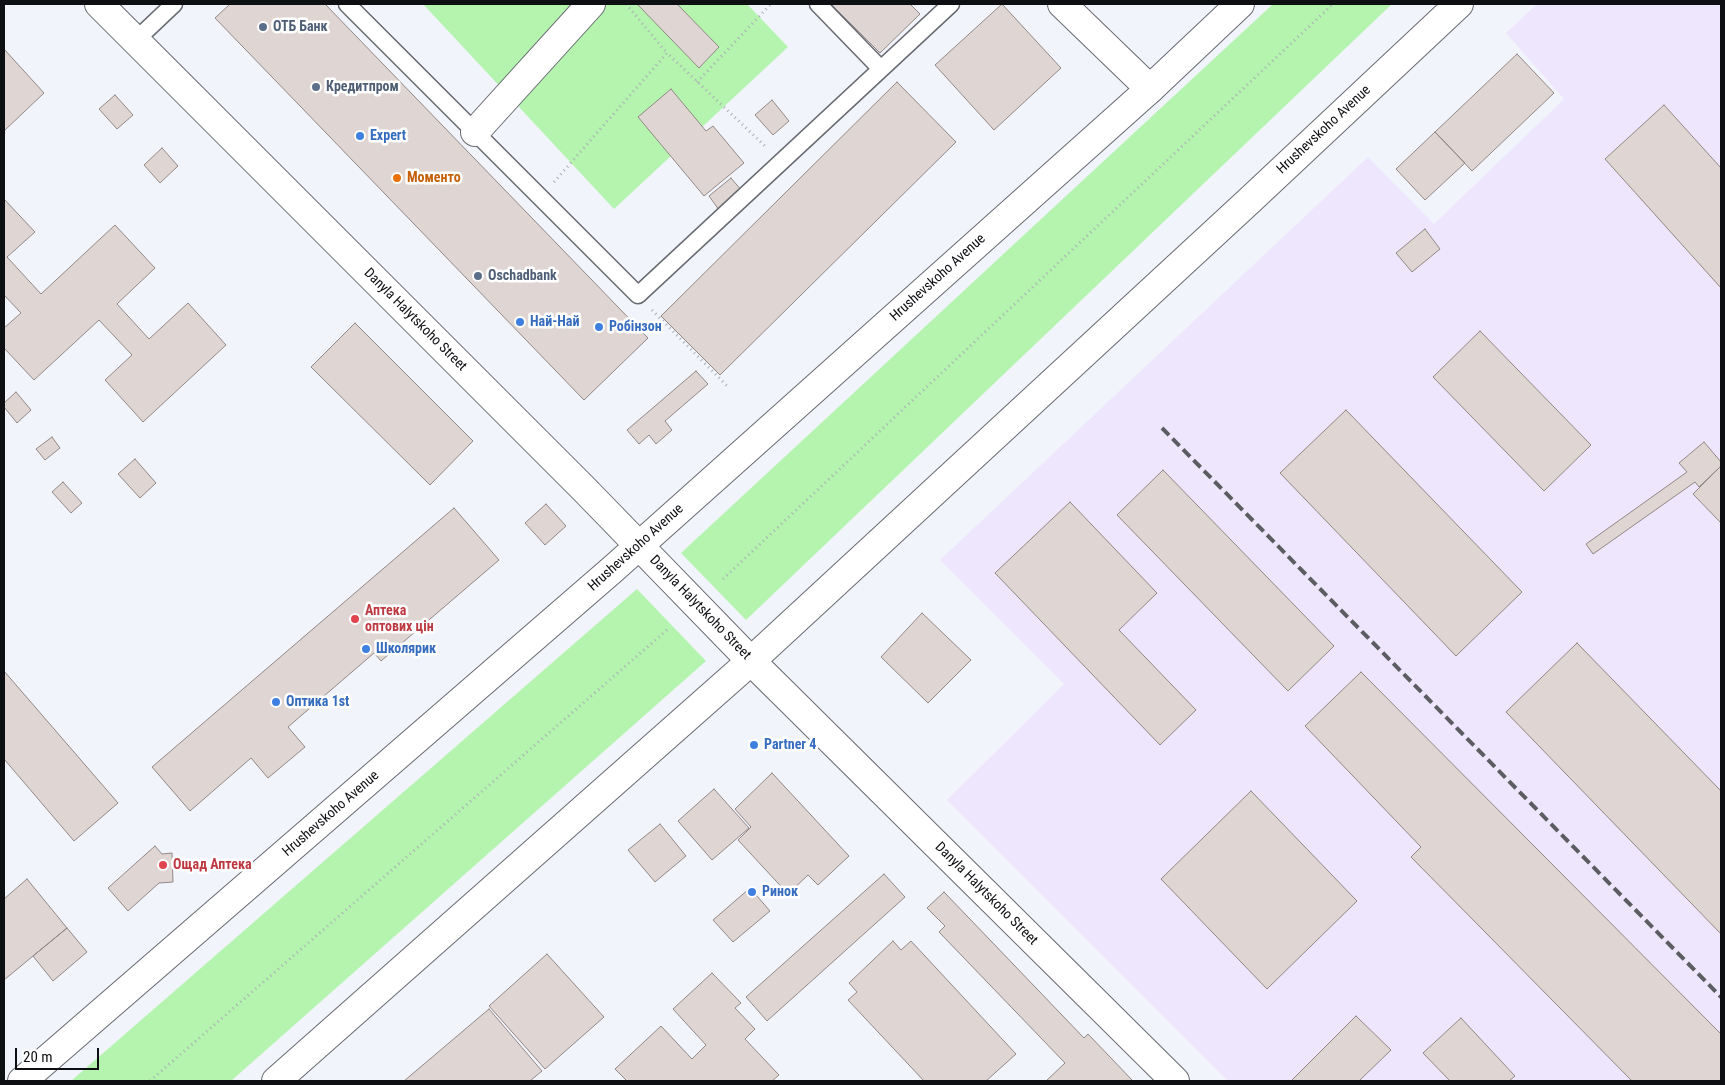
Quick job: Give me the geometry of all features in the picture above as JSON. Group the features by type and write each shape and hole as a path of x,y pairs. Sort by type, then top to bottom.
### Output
{"main road":[{"name":"Danyla Halytskoho Street","path":"100,4 640,545 751,661 1175,1081"},
{"path":"475,132 591,4"},
{"path":"1062,4 1150,89"},
{"name":"Hrushevskoho Avenue","path":"22,1081 640,545 1150,89 1240,4"},
{"name":"Hrushevskoho Avenue","path":"276,1081 751,661 1249,201 1459,4"}],"lane":[{"path":"136,40 174,4"},
{"path":"347,4 638,295 951,4"},
{"path":"818,4 881,69"}],"path":[{"path":"626,4 667,53 782,162"},
{"path":"697,82 771,4"},
{"path":"724,579 1333,4"},
{"path":"540,198 667,53"},
{"path":"638,295 729,388"},
{"path":"150,1081 668,629"}],"shaded area":[{"path":"1537,4 1721,4 1721,1081 1228,1081 947,800 1064,684 940,560 1368,157 1434,224 1564,99 1506,33"}],"green space":[{"path":"423,4 747,4 788,47 614,209"},
{"path":"1273,4 1392,4 746,620 681,553"},
{"path":"637,589 706,661 231,1081 71,1081"}],"building":[{"path":"230,4 325,4 648,338 584,400 215,18"},
{"path":"637,4 677,4 719,47 699,68"},
{"path":"831,4 910,4 920,14 880,53"},
{"path":"1002,4 1061,68 994,130 935,65"},
{"path":"4,49 44,93 4,131"},
{"path":"1517,54 1554,93 1472,171 1435,132"},
{"path":"897,82 956,142 720,375 661,316"},
{"path":"671,89 706,131 713,126 744,163 704,196 638,117"},
{"path":"115,95 133,115 117,129 99,109"},
{"path":"772,100 789,121 773,135 755,115"},
{"path":"1664,105 1721,168 1721,288 1605,159"},
{"path":"1435,132 1465,163 1425,200 1396,169"},
{"path":"162,148 178,166 160,183 144,165"},
{"path":"731,178 742,191 719,210 709,196"},
{"path":"4,199 35,232 7,257 41,294 115,225 155,268 117,304 149,339 188,303 226,345 143,422 105,380 132,355 99,320 34,380 4,348 4,328 21,313 4,295"},
{"path":"1425,229 1440,249 1412,272 1396,253"},
{"path":"355,323 473,441 430,485 311,367"},
{"path":"1480,331 1591,445 1544,491 1433,377"},
{"path":"696,371 708,384 665,421 672,430 656,444 649,435 639,444 627,430"},
{"path":"16,392 31,410 17,423 4,407 4,403"},
{"path":"1346,410 1522,592 1456,656 1280,473"},
{"path":"52,437 60,448 45,460 36,449"},
{"path":"1704,442 1721,462 1721,466 1699,487 1695,482 1593,554 1586,544 1687,472 1679,463"},
{"path":"135,459 156,483 140,498 118,474"},
{"path":"1721,466 1721,523 1693,494"},
{"path":"1163,470 1334,646 1288,691 1117,515"},
{"path":"63,482 82,503 71,513 52,492"},
{"path":"1070,502 1157,593 1119,630 1196,710 1160,745 995,573"},
{"path":"546,504 566,526 545,545 525,523"},
{"path":"454,508 499,560 381,661 374,653 288,727 305,747 268,778 251,758 190,811 152,767"},
{"path":"922,613 971,660 928,703 881,657"},
{"path":"1577,643 1721,791 1721,934 1506,712"},
{"path":"4,671 118,803 74,841 4,759"},
{"path":"1361,672 1721,1034 1721,1081 1632,1081 1411,857 1421,847 1305,726"},
{"path":"772,773 849,856 818,885 808,875 788,894 738,840 751,827 735,809"},
{"path":"714,789 749,828 712,860 678,821"},
{"path":"1251,791 1357,901 1267,989 1161,879"},
{"path":"660,824 686,856 655,882 628,850"},
{"path":"155,846 162,854 172,853 173,882 159,883 128,911 108,888"},
{"path":"884,874 905,897 767,1021 746,997"},
{"path":"27,879 67,928 4,980 4,899"},
{"path":"750,888 770,911 733,942 713,920"},
{"path":"944,892 1084,1038 1088,1034 1133,1081 1046,1081 1065,1063 939,932 945,926 927,908"},
{"path":"67,928 87,952 53,981 33,956"},
{"path":"893,941 901,950 911,941 1016,1054 986,1081 924,1081 848,1000 857,992 849,983"},
{"path":"547,954 604,1017 545,1069 489,1006"},
{"path":"712,973 741,1003 735,1008 755,1029 745,1039 779,1075 772,1081 627,1081 615,1069 661,1026 692,1059 706,1045 673,1009"},
{"path":"489,1009 542,1071 530,1081 404,1081"},
{"path":"1356,1016 1391,1050 1359,1081 1291,1081"},
{"path":"1461,1018 1515,1076 1509,1081 1450,1081 1423,1053"}],"railway":[{"path":"1162,428 1721,997"}],"place":[{"name":"ОТБ Банк","path":"263,27"},
{"name":"Кредитпром","path":"316,87"},
{"name":"Expert","path":"360,136"},
{"name":"Моменто","path":"397,178"},
{"name":"Oschadbank","path":"478,276"},
{"name":"Най-Най","path":"520,322"},
{"name":"Робінзон","path":"599,327"},
{"name":"Аптека оптових цін","path":"355,619"},
{"name":"Школярик","path":"366,649"},
{"name":"Оптика 1st","path":"276,702"},
{"name":"Partner 4","path":"754,745"},
{"name":"Ощад Аптека","path":"163,865"},
{"name":"Ринок","path":"752,892"}]}
